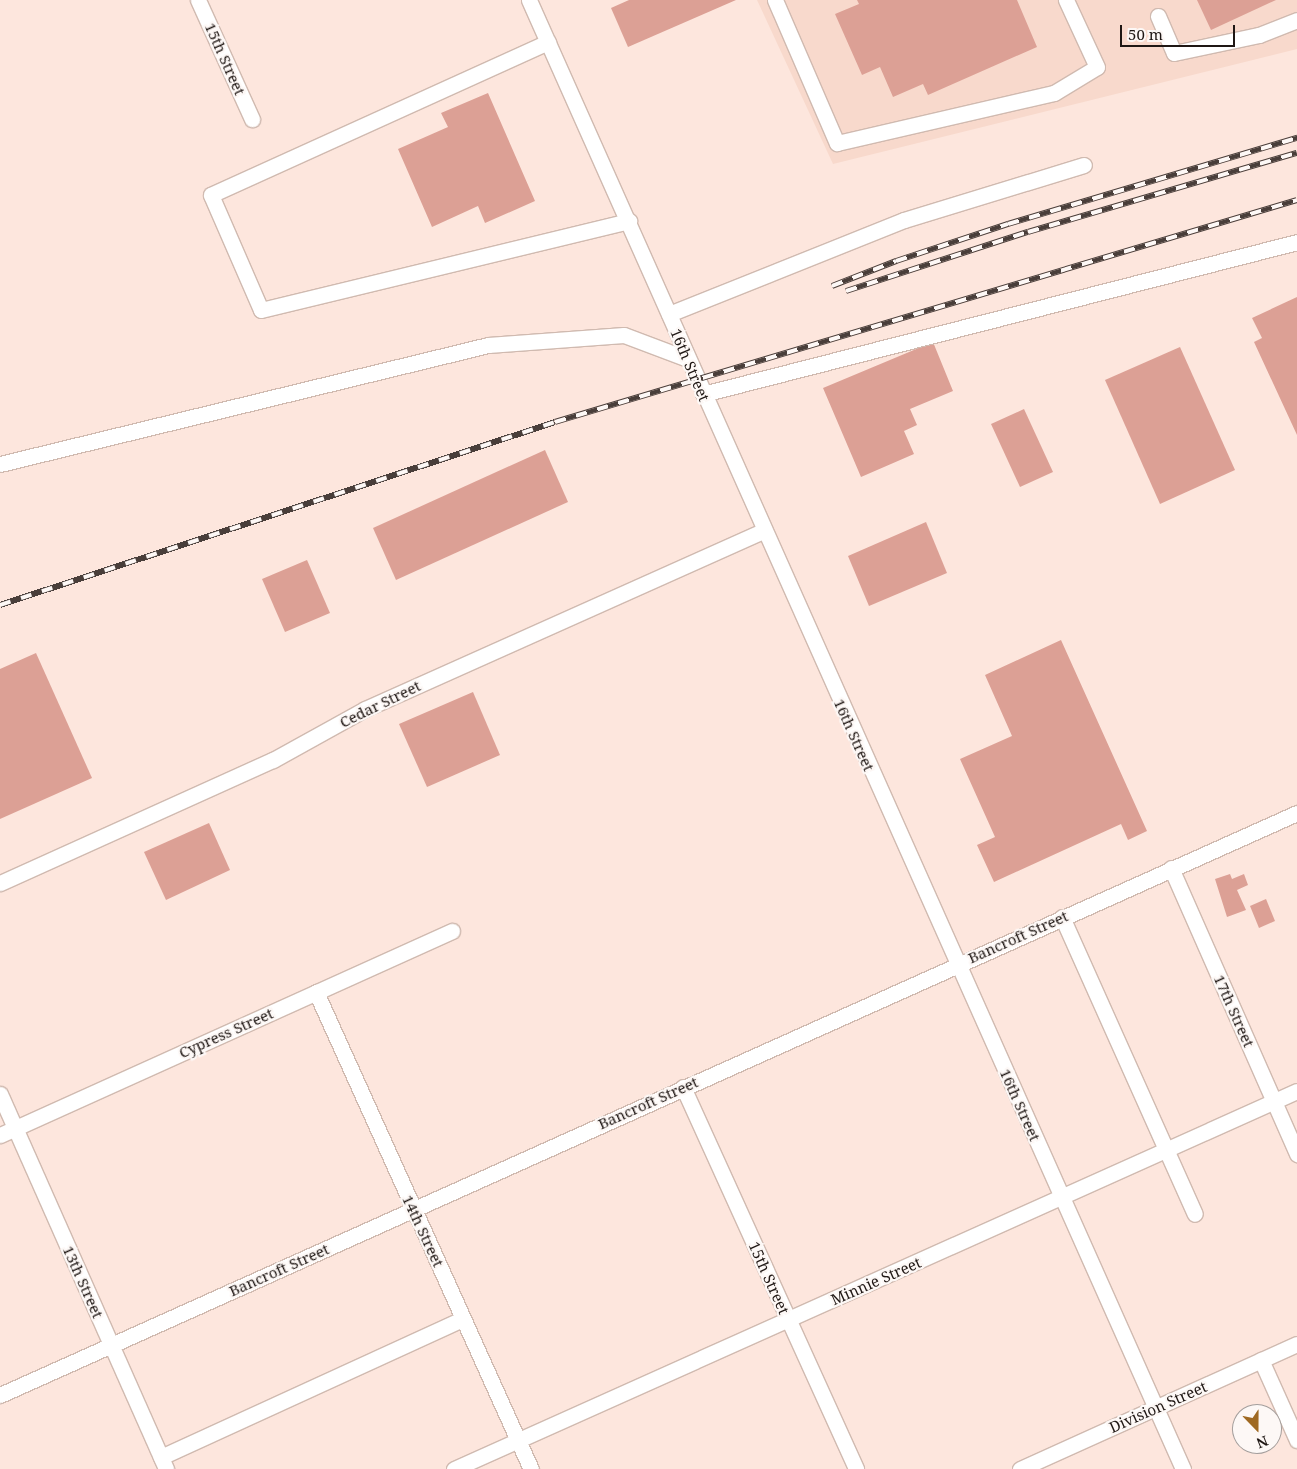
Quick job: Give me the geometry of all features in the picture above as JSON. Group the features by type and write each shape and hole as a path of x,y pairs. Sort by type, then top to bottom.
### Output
{"street":[{"name":"15th Street","path":"198,0 252,119"},
{"name":"16th Street","path":"529,0 629,221 763,530 1183,1469"},
{"path":"775,0 837,142 1054,92 1097,67 1066,0"},
{"path":"1158,16 1174,53 1259,35 1297,20"},
{"path":"548,42 211,195 261,310 629,221"},
{"path":"669,314 904,220 1084,165"},
{"path":"703,394 1297,242"},
{"path":"0,464 488,345 624,335 688,359"},
{"name":"Cedar Street","path":"0,883 273,760 365,710 763,530"},
{"name":"Bancroft Street","path":"0,1395 1297,813"},
{"name":"17th Street","path":"1171,868 1297,1154"},
{"path":"1062,917 1195,1214"},
{"name":"Cypress Street","path":"0,1135 452,931"},
{"name":"14th Street","path":"316,992 531,1469"},
{"name":"15th Street","path":"683,1087 856,1469"},
{"name":"Minnie Street","path":"454,1469 789,1321 1297,1091"},
{"name":"13th Street","path":"0,1094 164,1463"},
{"path":"164,1463 464,1319"},
{"name":"Division Street","path":"1020,1469 1297,1344"},
{"path":"1261,1360 1297,1440"}],"shaded area":[{"path":"757,0 1297,0 1297,49 833,164"}],"building":[{"path":"629,0 736,0 628,47 611,8"},
{"path":"857,0 1017,0 1037,47 928,95 923,84 893,97 880,67 862,75 835,14 859,4"},
{"path":"1197,0 1276,0 1211,30"},
{"path":"488,93 535,201 485,223 478,206 432,227 398,149 448,127 441,113"},
{"path":"1297,297 1297,435 1254,342 1262,338 1252,318"},
{"path":"933,342 953,391 910,409 917,425 904,431 914,454 861,477 823,388"},
{"path":"1180,347 1235,470 1160,504 1105,380"},
{"path":"1024,409 1053,472 1020,487 991,424"},
{"path":"545,450 568,502 396,580 373,528"},
{"path":"926,522 947,573 869,606 848,556"},
{"path":"307,560 330,613 285,632 262,579"},
{"path":"1061,640 1147,831 1128,840 1121,824 994,882 977,845 995,837 960,759 1012,736 985,675"},
{"path":"36,653 92,778 0,819 0,669"},
{"path":"473,692 500,755 427,787 399,724"},
{"path":"209,823 230,870 166,900 144,852"},
{"path":"1230,874 1232,879 1244,874 1248,885 1237,890 1246,910 1227,917 1215,879"},
{"path":"1266,899 1275,921 1259,928 1250,906"}],"railway":[{"path":"832,286 896,261 1008,224 1297,138"},
{"path":"846,291 1028,232 1297,153"},
{"path":"0,605 555,422 1297,200"}]}
